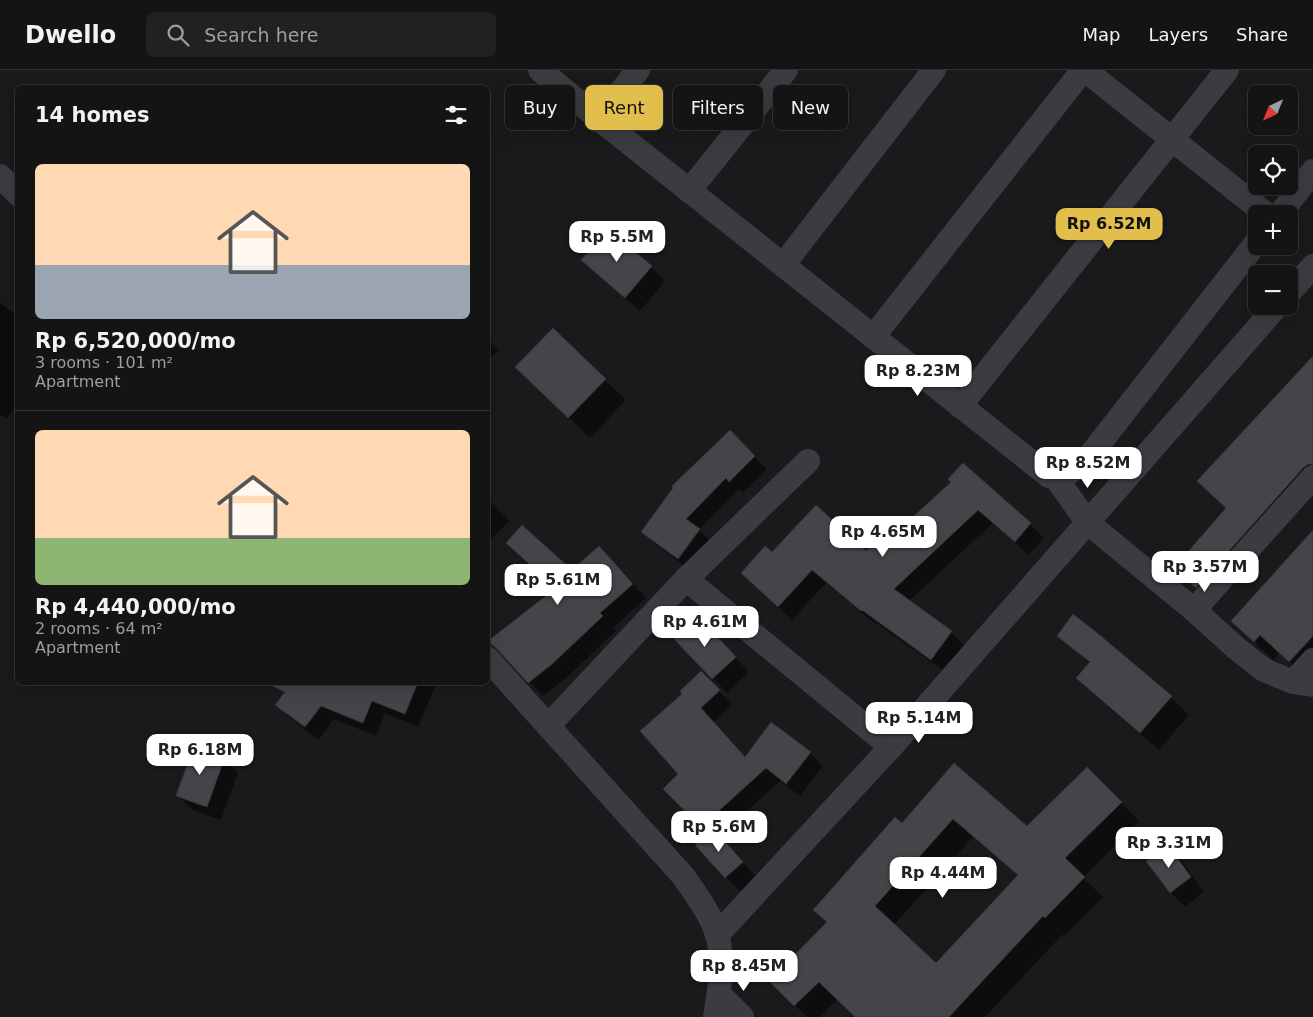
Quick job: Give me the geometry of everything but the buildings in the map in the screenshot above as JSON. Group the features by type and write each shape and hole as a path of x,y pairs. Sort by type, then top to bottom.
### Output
{"street":[{"path":"540,70 585,108"},
{"path":"626,85 638,70"},
{"path":"689,191 786,70"},
{"path":"783,265 934,70"},
{"path":"873,337 1084,70 1255,205"},
{"path":"960,406 1227,70"},
{"path":"612,130 1049,476 1056,478 1088,523 1264,670 1303,684 1313,660"},
{"path":"1287,205 1313,171"},
{"path":"0,176 15,191"},
{"path":"1056,478 1074,470 1092,453 1248,253"},
{"path":"1298,283 1313,266"},
{"path":"717,935 892,747 1269,315"},
{"path":"548,726 686,579 808,461"},
{"path":"1194,610 1313,477"},
{"path":"686,579 892,747"},
{"path":"490,661 684,877 703,906 717,935 721,966 717,1006 742,1017"}]}
